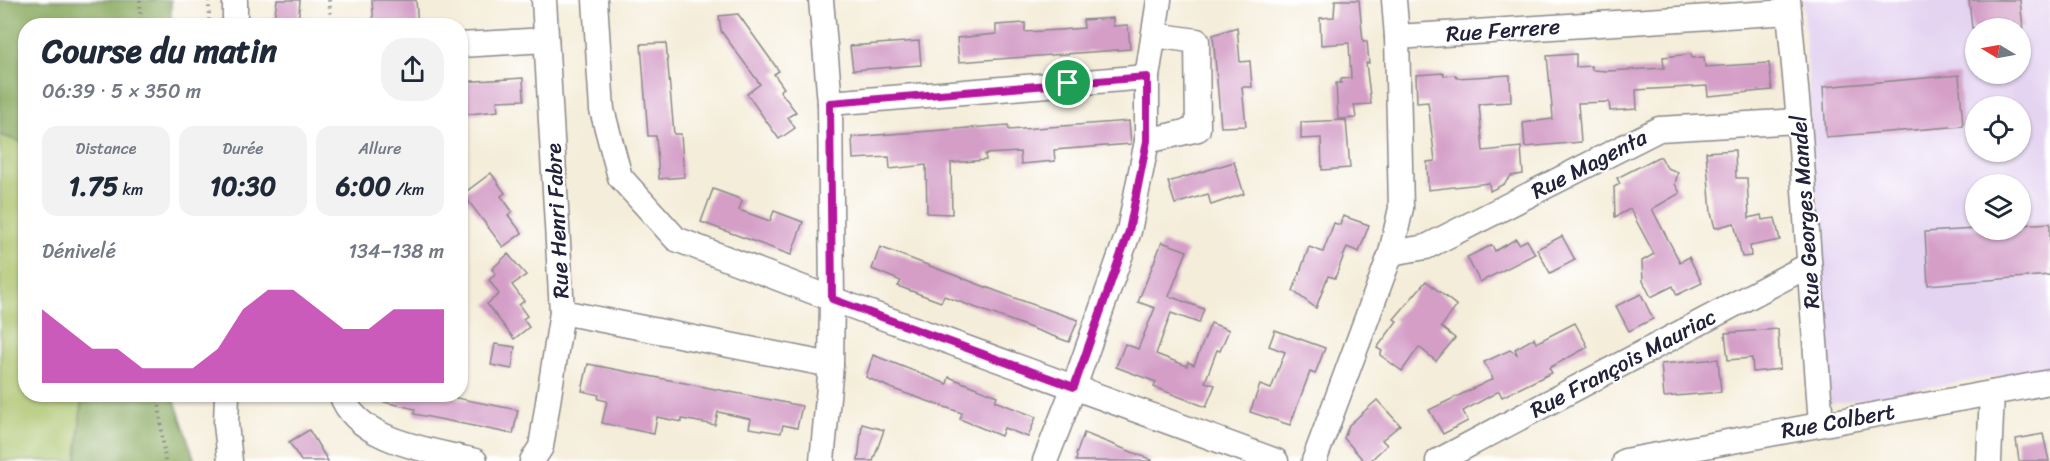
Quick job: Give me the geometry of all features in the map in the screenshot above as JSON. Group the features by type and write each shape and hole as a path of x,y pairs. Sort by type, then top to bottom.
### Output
{"street":[{"path":"235,0 235,18"},
{"name":"Rue Henri Fabre","path":"544,0 562,312 831,365"},
{"path":"595,0 602,110 620,177 675,239 832,299 1276,461"},
{"path":"821,0 830,103 832,299 831,365 822,461"},
{"path":"1045,461 1074,387 1129,231 1147,141 1147,77 1159,0"},
{"path":"1314,461 1390,253 1401,208 1394,0"},
{"name":"Rue Ferrere","path":"1397,37 1788,6"},
{"name":"Rue Georges Mandel","path":"1788,6 1800,121 1821,424"},
{"path":"1147,141 1198,129 1197,40 1154,35"},
{"path":"468,45 546,40"},
{"path":"830,103 1147,77"},
{"name":"Rue Magenta","path":"1390,253 1426,246 1659,129 1800,121"},
{"name":"Rue François Mauriac","path":"1438,461 1809,265"},
{"path":"532,461 542,447 562,312"},
{"name":"Rue Colbert","path":"1625,461 2050,382"},
{"path":"1989,461 1992,393"},
{"path":"226,402 230,461"},
{"path":"346,402 361,424 392,440 475,461"}],"path":[{"path":"140,0 141,18"},
{"path":"209,0 209,18"},
{"path":"329,0 331,18"},
{"path":"159,402 165,461"}],"shaded area":[{"path":"1803,0 2050,0 2050,367 1830,404"}],"green space":[{"path":"0,0 171,0 171,18 18,18 18,141 0,135"},
{"path":"0,135 18,141 18,402 81,402 77,461 0,461"},
{"path":"81,402 175,402 195,461 77,461"}],"building":[{"path":"277,0 300,0 299,18 274,18"},
{"path":"372,0 416,0 417,18 373,18"},
{"path":"1335,0 1359,0 1363,41 1367,41 1369,63 1366,63 1371,104 1354,105 1356,118 1338,119 1336,83 1341,83 1341,79 1351,78 1349,43 1321,45 1320,18 1334,17"},
{"path":"1969,0 2020,0 2022,18 1971,18"},
{"path":"738,14 779,71 774,74 784,88 780,91 796,112 788,117 795,128 779,139 747,94 760,84 721,31 719,16"},
{"path":"1113,18 1113,26 1128,25 1130,49 959,62 957,38 996,34 996,25 1025,23 1025,32 1059,30 1084,28 1083,20"},
{"path":"1237,27 1240,62 1250,61 1252,87 1242,87 1246,126 1221,127 1213,35"},
{"path":"919,41 921,65 853,70 850,46"},
{"path":"666,43 674,134 681,134 684,177 659,179 656,136 648,136 641,44"},
{"path":"1576,54 1576,67 1592,66 1592,70 1607,71 1664,68 1663,57 1691,54 1692,58 1704,57 1705,67 1769,63 1772,90 1708,96 1707,86 1636,90 1637,109 1610,111 1609,102 1578,103 1581,142 1525,147 1523,123 1553,117 1547,56"},
{"path":"1444,73 1444,76 1456,75 1456,78 1510,75 1511,102 1479,104 1483,151 1521,147 1523,174 1511,176 1504,184 1490,191 1489,183 1428,190 1427,162 1435,161 1428,102 1417,103 1416,75"},
{"path":"1959,75 1963,126 1826,137 1823,87"},
{"path":"523,78 524,100 497,101 498,111 468,114 468,81"},
{"path":"1346,120 1350,168 1322,170 1321,138 1301,139 1301,122"},
{"path":"1129,121 1131,144 1054,150 1055,161 1021,164 1020,152 985,154 986,160 951,163 952,214 927,213 926,165 890,169 889,157 853,159 852,137 1008,125 1009,130"},
{"path":"1735,150 1736,178 1747,178 1749,218 1761,215 1762,220 1775,218 1780,240 1750,246 1751,256 1742,257 1734,223 1715,228 1711,213 1706,152"},
{"path":"1661,157 1667,168 1678,172 1675,184 1680,193 1652,209 1680,262 1689,257 1702,283 1677,295 1673,286 1651,297 1643,281 1642,261 1654,254 1630,209 1615,217 1614,187 1620,184 1617,178"},
{"path":"1234,162 1244,194 1211,205 1208,194 1175,204 1168,182"},
{"path":"491,173 505,193 501,196 512,211 508,215 522,233 503,247 468,201 468,190"},
{"path":"713,189 740,199 742,201 739,210 770,221 774,211 803,222 791,255 701,222"},
{"path":"1343,216 1369,225 1359,252 1347,247 1335,278 1328,276 1316,308 1293,291 1309,247 1323,252 1334,223 1340,225"},
{"path":"2050,223 2050,275 1928,285 1925,232 1965,230 1965,240 2031,240 2031,224"},
{"path":"1562,236 1575,260 1550,273 1537,249"},
{"path":"1516,239 1519,244 1527,240 1535,254 1480,282 1467,257 1492,245 1495,251"},
{"path":"1162,242 1187,251 1169,296 1204,309 1199,323 1171,313 1156,354 1187,366 1188,362 1194,365 1211,323 1229,330 1220,351 1217,350 1205,382 1215,385 1206,407 1154,387 1156,382 1116,367 1125,344 1138,349 1155,308 1138,302"},
{"path":"880,247 1078,320 1069,342 944,296 941,302 898,286 901,281 872,269"},
{"path":"508,254 526,275 512,285 524,301 519,305 527,316 523,319 529,327 514,339 487,304 499,294 489,280 496,274 492,269"},
{"path":"1426,281 1457,306 1441,327 1455,338 1436,361 1419,347 1402,371 1380,355 1382,351 1377,348 1397,321 1394,319"},
{"path":"1641,294 1653,319 1629,331 1616,306"},
{"path":"1575,323 1588,347 1549,368 1552,373 1502,397 1499,391 1463,411 1468,421 1443,434 1429,410 1493,379 1484,362 1510,350 1517,354 1515,349 1534,338 1536,343"},
{"path":"1778,329 1780,369 1753,372 1752,358 1728,360 1725,333"},
{"path":"1275,330 1325,348 1315,374 1310,372 1290,425 1250,412 1260,385 1271,389 1285,352 1269,346"},
{"path":"495,344 515,347 512,369 491,365"},
{"path":"873,355 947,384 949,377 997,396 995,401 1036,417 1028,437 1004,428 1001,436 960,419 962,413 866,377"},
{"path":"1718,359 1721,392 1664,397 1661,364"},
{"path":"588,364 802,406 797,428 783,425 781,433 749,428 751,419 718,412 715,425 657,417 654,434 602,423 607,401 598,399 599,395 582,391"},
{"path":"468,400 518,410 513,434 414,414 415,409 384,402"},
{"path":"1377,400 1400,425 1382,440 1387,445 1370,461 1364,461 1344,438 1349,425"},
{"path":"862,424 884,430 873,461 858,461"},
{"path":"309,430 328,461 301,461 289,442"},
{"path":"1084,433 1152,460 1152,461 1076,461"},
{"path":"2043,434 2049,461 2019,461 2016,439"}],"route":[{"path":"1147,77 1147,141 1129,231 1074,387 832,299 830,103 1068,83 1147,77"}]}
